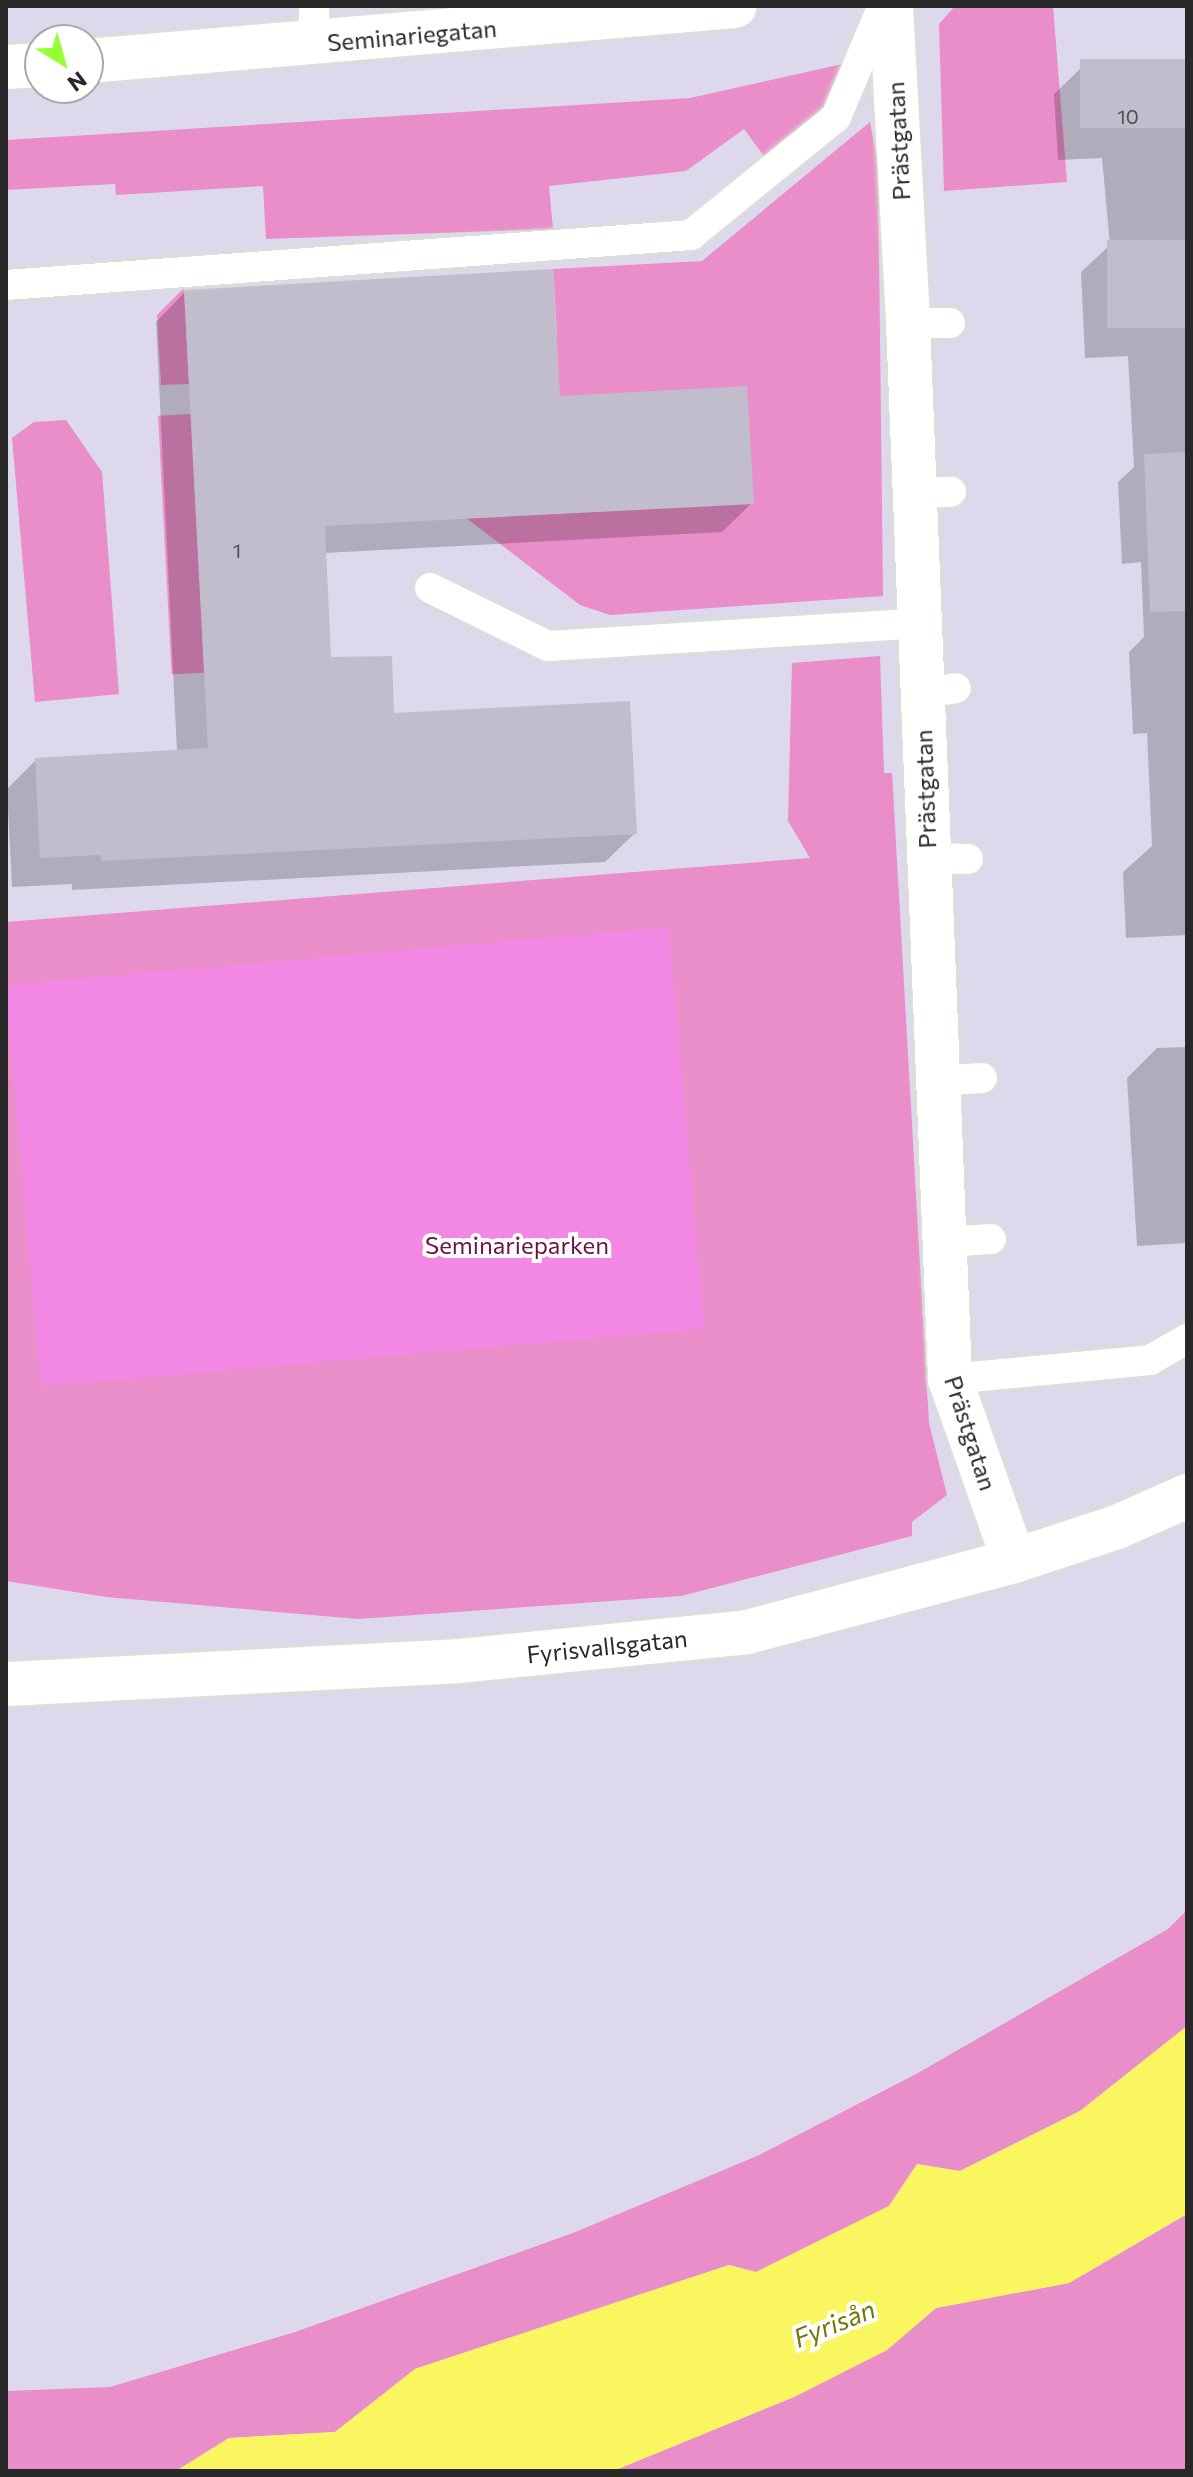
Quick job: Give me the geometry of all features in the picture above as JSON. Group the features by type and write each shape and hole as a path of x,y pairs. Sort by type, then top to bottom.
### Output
{"street":[{"name":"Seminariegatan","path":"104,58 313,25 735,6"},
{"name":"Prästgatan","path":"891,6 929,323 933,492 919,623 939,690 948,858 936,1081 950,1379 1014,1561"},
{"name":"Fyrisvallsgatan","path":"6,1684 459,1661 747,1632 1014,1561 1117,1527 1187,1496"}],"lane":[{"path":"6,285 691,235 836,117 883,6"},
{"path":"430,588 548,646 919,623"},
{"path":"936,1081 982,1078"},
{"path":"945,1242 991,1239"},
{"path":"950,1379 1150,1360 1187,1339"}],"green space":[{"path":"955,6 1053,6 1067,182 944,191 939,24"},
{"path":"860,60 818,114 769,163 744,129 686,171 549,186 553,229 266,239 263,186 116,195 115,184 6,190 6,140 690,98"},
{"path":"870,122 878,163 883,596 610,615 580,605 466,518 520,398 516,336 557,334 553,269 702,261"},
{"path":"184,288 189,384 161,385 157,315"},
{"path":"191,414 205,673 172,674 158,416"},
{"path":"66,420 102,472 119,694 35,702 12,438 34,422"},
{"name":"Seminarieparken","path":"880,656 884,773 892,773 929,1423 947,1495 912,1522 912,1536 681,1596 358,1619 106,1597 6,1581 6,922 810,858 788,821 792,663"},
{"path":"669,927 704,1328 41,1387 6,985"},
{"path":"1187,1910 1187,2026 1080,2111 960,2171 917,2164 889,2206 756,2272 729,2265 415,2369 335,2432 229,2438 176,2471 6,2471 6,2391 110,2387 295,2332 573,2233 757,2156 918,2073 1168,1929"},
{"path":"1187,2214 1187,2471 613,2471 794,2397 887,2350 936,2308 1069,2283"}],"water":[{"name":"Fyrisån","path":"1187,2026 1187,2214 1069,2283 936,2308 887,2350 794,2397 613,2471 176,2471 229,2438 335,2432 415,2369 729,2265 756,2272 889,2206 917,2164 960,2171 1080,2111"}],"building":[{"path":"1080,59 1187,59 1187,128 1080,128"},
{"path":"1107,240 1187,240 1187,328 1107,328"},
{"path":"553,269 560,396 747,386 754,504 325,526 331,657 392,656 394,713 630,701 637,834 101,861 101,855 40,858 35,758 208,748 184,290"},
{"path":"1187,452 1187,611 1150,612 1144,454"}]}
